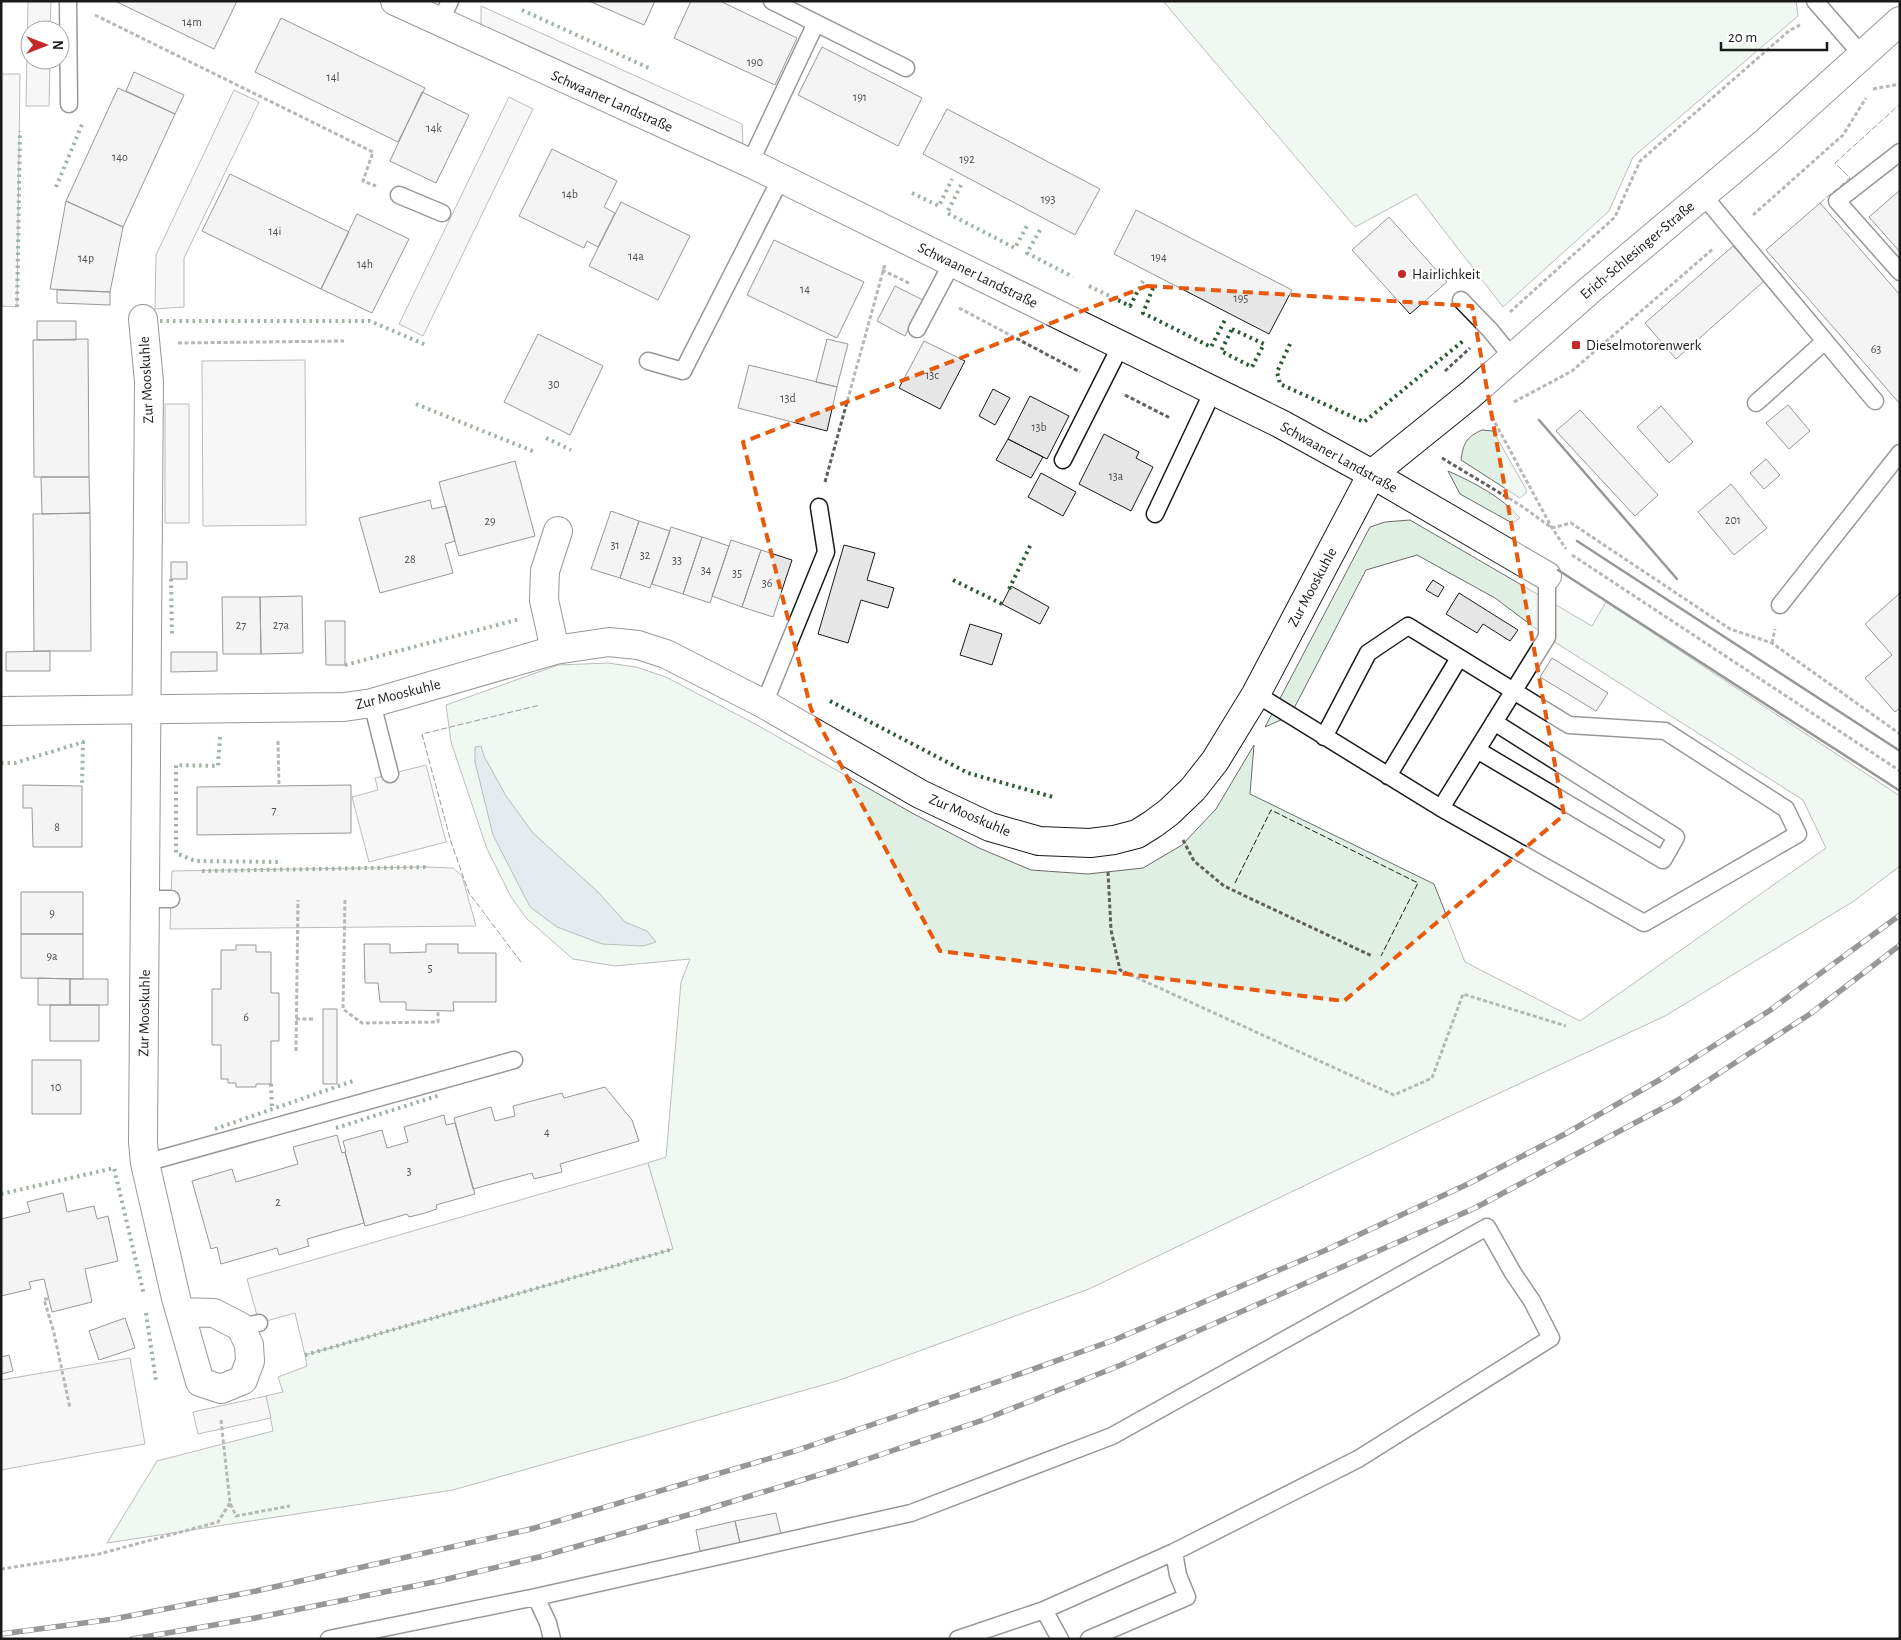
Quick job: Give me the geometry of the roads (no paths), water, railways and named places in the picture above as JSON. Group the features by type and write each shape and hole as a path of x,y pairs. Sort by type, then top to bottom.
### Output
{"street":[{"name":"Schwaaner Landstraße","path":"395,1 445,12 1281,424 1372,474 1546,576"},
{"name":"Erich-Schlesinger-Straße","path":"1372,474 1470,395 1702,194 1767,141 1900,21"},
{"name":"Zur Mooskuhle","path":"144,331 149,382 146,710 158,899 143,1132 145,1163 180,1312 200,1382 221,1389 243,1380 250,1361 250,1325 214,1313 180,1312"},
{"name":"Zur Mooskuhle","path":"1,711 344,706 372,703 555,650 609,642 638,645 666,654 764,704 920,794 990,827 1038,841 1090,843 1106,841 1137,834 1153,824 1169,812 1193,789 1215,761 1256,694 1372,474"},
{"path":"555,650 544,600 545,571 558,531"}],"lane":[{"path":"772,1 906,68"},
{"path":"1815,1 1862,55"},
{"path":"68,2 69,104"},
{"path":"750,163 816,23"},
{"path":"1900,152 1837,201 1900,272"},
{"path":"648,361 683,371 781,178"},
{"path":"1702,194 1875,402"},
{"path":"399,195 442,213"},
{"path":"917,329 952,262"},
{"path":"1461,300 1490,330 1512,357"},
{"path":"1756,402 1825,341"},
{"path":"1063,460 1121,345"},
{"path":"1155,514 1213,391"},
{"path":"1780,605 1899,457"},
{"path":"764,704 826,552 819,507"},
{"path":"1440,808 1547,636 1546,576"},
{"path":"1256,694 1290,716 1324,737 1440,808 1644,924 1798,834 1786,809 1665,731 1569,725 1408,626 1368,653 1324,737"},
{"path":"1388,776 1459,658"},
{"path":"372,703 390,774"},
{"path":"1477,750 1663,860 1676,838 1494,722"},
{"path":"145,1163 514,1060"},
{"path":"329,1639 536,1597 911,1513 1112,1436 1487,1228 1513,1274 1532,1301 1551,1338 1358,1459 1174,1552 1044,1610 958,1639"},
{"path":"1089,1639 1187,1597 1178,1575 1174,1552"},
{"path":"536,1597 548,1623 552,1639"},
{"path":"1044,1610 1060,1639"}],"railway":[{"path":"1,1634 114,1619 256,1591 531,1529 795,1451 1114,1340 1326,1250 1470,1183 1565,1134 1661,1079 1769,1011 1900,915"},
{"path":"132,1639 255,1618 439,1581 539,1557 695,1513 841,1468 983,1420 1121,1365 1475,1208 1678,1100 1810,1014 1900,945"}],"place":[{"name":"Hairlichkeit","path":"1402,274"},
{"name":"Dieselmotorenwerk","path":"1576,345"}]}
